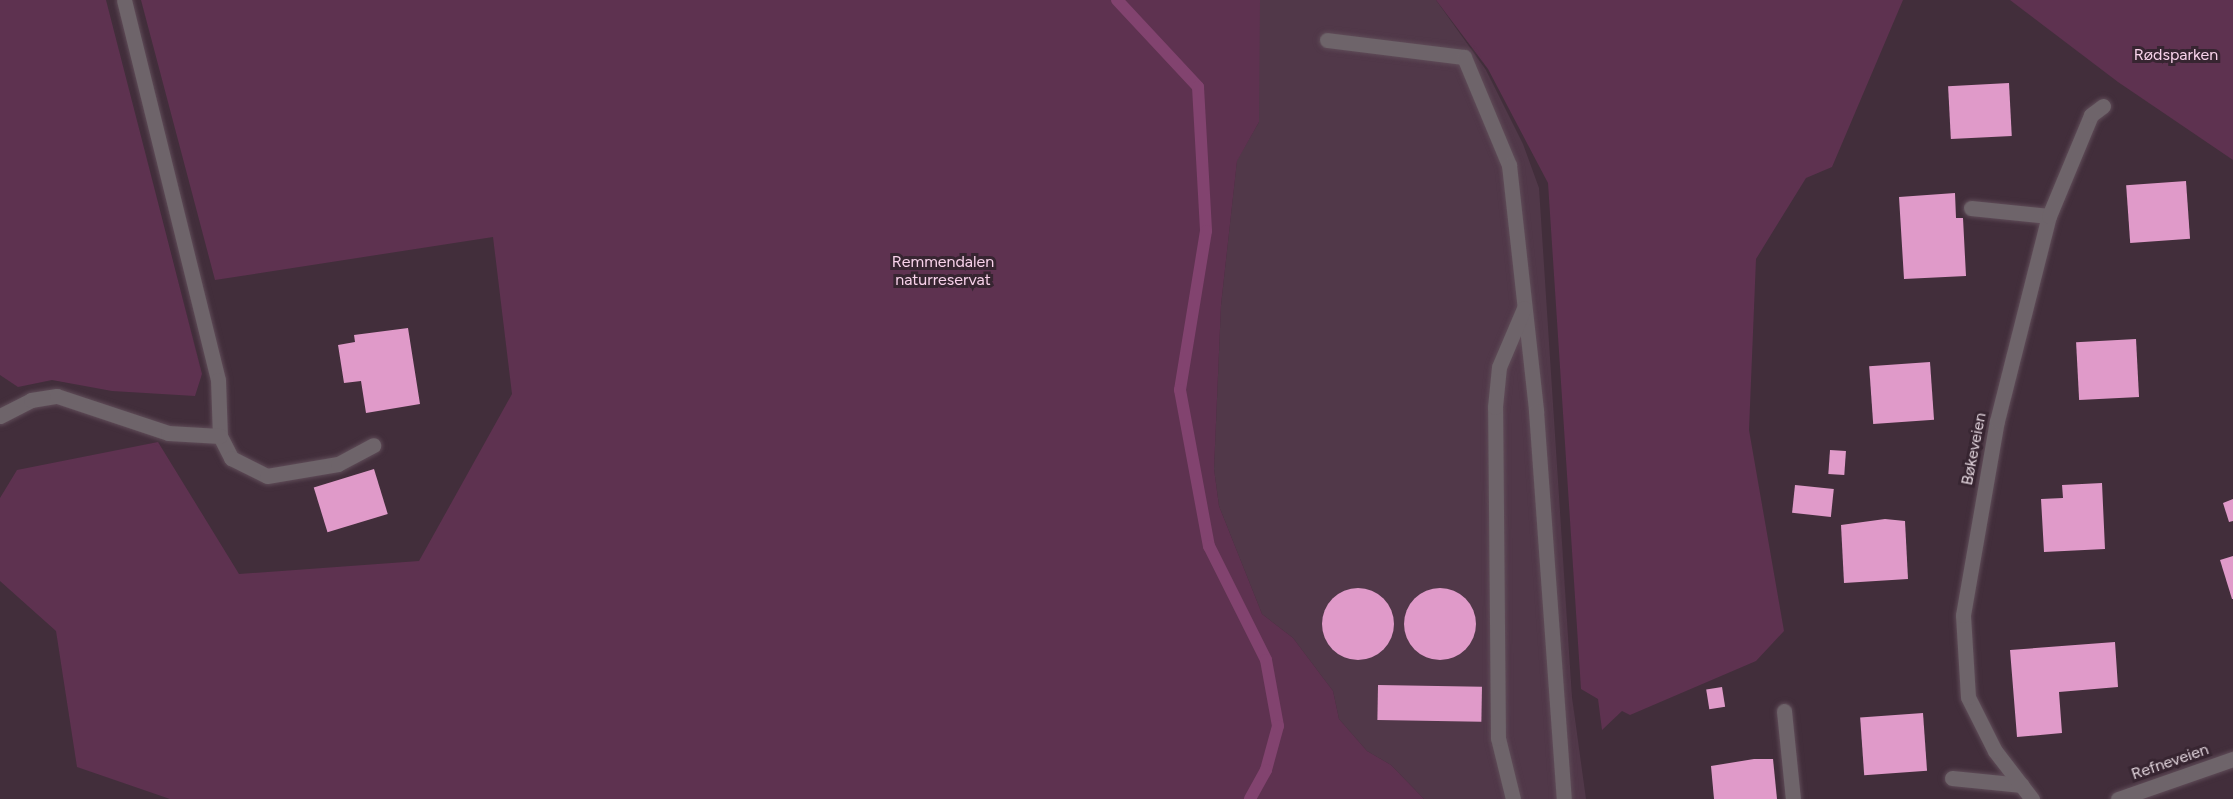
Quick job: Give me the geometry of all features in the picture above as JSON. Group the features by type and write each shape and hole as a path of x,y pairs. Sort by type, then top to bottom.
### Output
{"street":[{"path":"124,0 218,380 220,436 231,459 267,476 338,464 373,445"},
{"path":"1327,40 1464,57 1509,165 1526,305 1564,799"},
{"name":"Bøkeveien","path":"2032,799 1995,751 1968,697 1963,615 1997,420 2049,216 2091,115 2103,106"},
{"path":"1971,208 2049,216"},
{"path":"1513,799 1498,738 1495,407 1499,367 1526,305"},
{"path":"0,416 31,400 57,396 168,433 220,436"},
{"path":"1784,711 1793,799"},
{"name":"Refneveien","path":"2118,799 2136,796 2233,759"},
{"path":"1953,778 2022,785"}],"shaded area":[{"path":"1258,0 1436,0 1486,70 1523,144 1539,188 1572,697 1586,799 1424,799 1391,765 1367,751 1339,719 1333,691 1293,638 1262,614 1219,506 1214,469 1221,305 1237,160 1259,122"}],"green space":[{"path":"0,0 106,0 202,374 195,396 112,391 52,380 18,387 0,375"},
{"name":"Remmendalen naturreservat","path":"141,0 1260,0 1259,122 1237,161 1221,305 1214,469 1219,506 1262,614 1293,638 1333,691 1339,719 1367,751 1391,765 1424,799 170,799 77,767 56,631 0,581 0,498 17,470 158,442 239,574 419,561 512,394 493,237 215,280"},
{"path":"1436,0 1903,0 1832,167 1806,178 1756,259 1749,430 1784,631 1756,661 1630,715 1622,711 1602,730 1598,699 1581,689 1548,183 1488,69"},
{"name":"Rødsparken","path":"2010,0 2233,0 2233,160 2118,82"}],"building":[{"path":"2009,83 2012,136 1951,139 1948,86"},
{"path":"2186,181 2190,239 2130,243 2126,185"},
{"path":"1955,193 1956,218 1963,218 1966,276 1904,279 1899,197"},
{"path":"408,328 420,404 366,413 361,381 344,383 338,345 355,342 354,335"},
{"path":"2136,339 2139,397 2079,400 2076,342"},
{"path":"1930,362 1934,420 1873,424 1869,366"},
{"path":"1830,450 1846,451 1844,475 1828,474"},
{"path":"374,469 388,514 327,532 314,487"},
{"path":"2102,483 2105,549 2044,552 2041,499 2063,498 2062,485"},
{"path":"1795,485 1834,489 1831,517 1792,513"},
{"path":"2233,499 2233,521 2229,522 2223,503"},
{"path":"1885,519 1905,521 1908,579 1844,583 1841,525"},
{"path":"2233,556 2233,599 2232,599 2220,560"},
{"path":"1358,588 1378,594 1388,604 1394,624 1388,644 1378,654 1358,660 1338,654 1328,644 1322,624 1328,604 1338,594"},
{"path":"1440,588 1460,594 1470,604 1476,624 1470,644 1460,654 1440,660 1420,654 1410,644 1404,624 1410,604 1420,594"},
{"path":"2115,642 2118,687 2059,692 2062,733 2017,737 2010,650"},
{"path":"1378,685 1482,687 1481,722 1377,720"},
{"path":"1722,687 1725,707 1709,709 1706,690"},
{"path":"1923,713 1927,771 1864,775 1860,717"},
{"path":"1754,759 1773,759 1777,799 1714,799 1711,766"}],"waterway":[{"path":"1117,0 1198,87 1206,231 1180,390 1209,546 1266,660 1278,726 1266,770 1250,799"}]}
